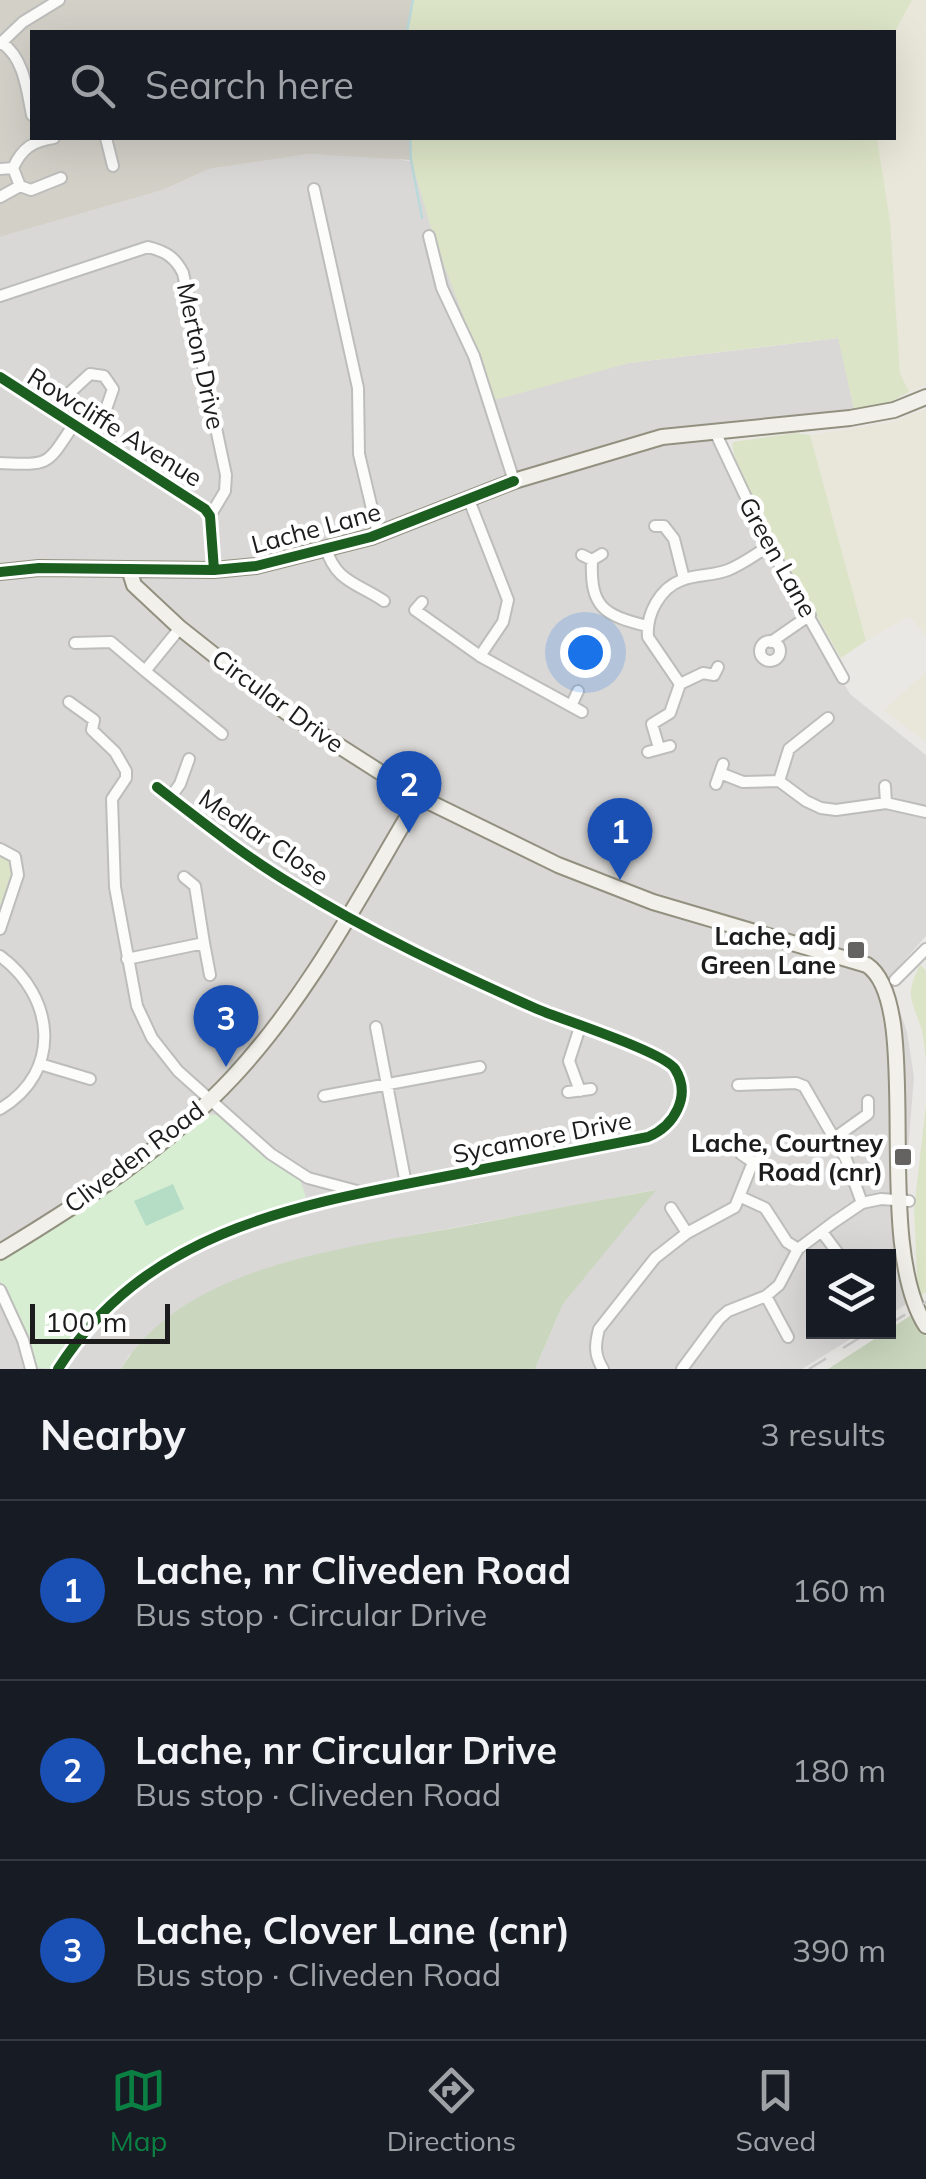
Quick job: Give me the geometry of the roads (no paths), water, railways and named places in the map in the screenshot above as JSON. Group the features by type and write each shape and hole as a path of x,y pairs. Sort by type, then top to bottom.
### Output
{"street":[{"path":"30,97 27,70 12,50 1,43 5,28 59,0"},
{"path":"37,140 6,168 20,186 31,190 61,178"},
{"path":"106,140 112,166"},
{"path":"0,198 20,186"},
{"path":"314,189 358,388 359,454 378,534"},
{"path":"429,236 442,288 474,356 514,481"},
{"name":"Merton Drive","path":"0,296 148,247 177,261 183,273 226,474 226,491 210,516"},
{"name":"Rowcliffe Avenue","path":"51,410 81,379 90,374 104,376 113,389 96,438"},
{"name":"Rowcliffe Avenue","path":"0,378 201,505 210,516 214,570"},
{"name":"Lache Lane","path":"0,572 38,568 214,570 256,566 378,534 514,481 662,438 850,418 894,410 926,397"},
{"path":"0,463 36,464 50,460 74,424"},
{"name":"Green Lane","path":"716,434 769,546 843,678"},
{"path":"469,500 508,600 504,622 480,656"},
{"path":"663,524 674,539 684,579"},
{"path":"680,684 653,648 647,626 657,601 670,586 684,579 733,568 769,546"},
{"path":"326,548 339,576 380,598 384,584"},
{"path":"592,556 593,588 598,603 618,618 647,626"},
{"name":"Circular Drive","path":"129,569 134,586 180,628 286,712 419,796 558,865 652,902 868,964 894,980"},
{"path":"422,602 415,610 480,656 582,712"},
{"path":"772,642 810,616"},
{"path":"90,628 91,641"},
{"path":"145,670 180,628"},
{"path":"75,643 111,642 222,734"},
{"path":"659,748 649,725 670,713 680,684 704,672 716,676"},
{"path":"570,706 578,692"},
{"path":"69,702 94,720 83,742"},
{"path":"779,780 789,749 819,721"},
{"path":"92,730 115,752 126,771 112,806 115,887 137,1006 152,1038 208,1101 271,1154 308,1178 362,1192"},
{"name":"Medlar Close","path":"170,798 190,759"},
{"path":"720,774 743,782 779,780 821,808 836,810 886,803 926,812"},
{"path":"886,786 886,803"},
{"name":"Medlar Close","path":"157,788 292,885 350,916"},
{"name":"Cliveden Road","path":"0,1252 126,1168 232,1079 290,1007 350,916 419,796"},
{"path":"0,849 14,857 18,875 0,929"},
{"path":"190,877 195,886 210,975"},
{"name":"Sycamore Drive","path":"58,1369 82,1332 136,1282 222,1234 308,1204 648,1137 664,1130 679,1108 681,1094 675,1068 654,1053 580,1027 448,969 350,916"},
{"path":"127,958 204,944"},
{"path":"905,998 894,980 926,949"},
{"path":"0,956 28,982 44,1019 40,1064 16,1099 0,1109"},
{"path":"376,1027 406,1184"},
{"path":"579,1091 569,1061 580,1027"},
{"path":"40,1064 90,1080"},
{"path":"324,1096 480,1067"},
{"path":"748,1069 743,1084 804,1086 846,1159 862,1203"},
{"path":"868,1100 868,1114 878,1123"},
{"path":"834,1139 868,1114"},
{"path":"914,1145 908,1266 917,1308 926,1326"},
{"path":"602,1369 595,1343 599,1329 644,1268 688,1234 728,1214 742,1197 757,1161 741,1154"},
{"path":"308,1178 308,1204"},
{"path":"742,1197 766,1208 787,1242 798,1249"},
{"path":"682,1369 728,1311 766,1296 779,1285 798,1249 862,1203 881,1199 909,1201"},
{"path":"671,1208 688,1234"},
{"path":"822,1232 835,1249"},
{"path":"0,1290 24,1340 31,1369"},
{"path":"766,1296 786,1332 771,1333"}],"waterway":[{"path":"407,30 413,0"},
{"path":"410,140 422,218"}],"railway":[{"path":"896,1320 926,1302"},
{"path":"809,1369 858,1339"}],"place":[{"name":"Lache, nr Circular Drive","path":"409,833"},
{"name":"Lache, nr Cliveden Road","path":"620,880"},
{"name":"Lache, adj Green Lane","path":"856,950"},
{"name":"Lache, Clover Lane (cnr)","path":"226,1067"},
{"name":"Lache, Courtney Road (cnr)","path":"903,1157"}]}
